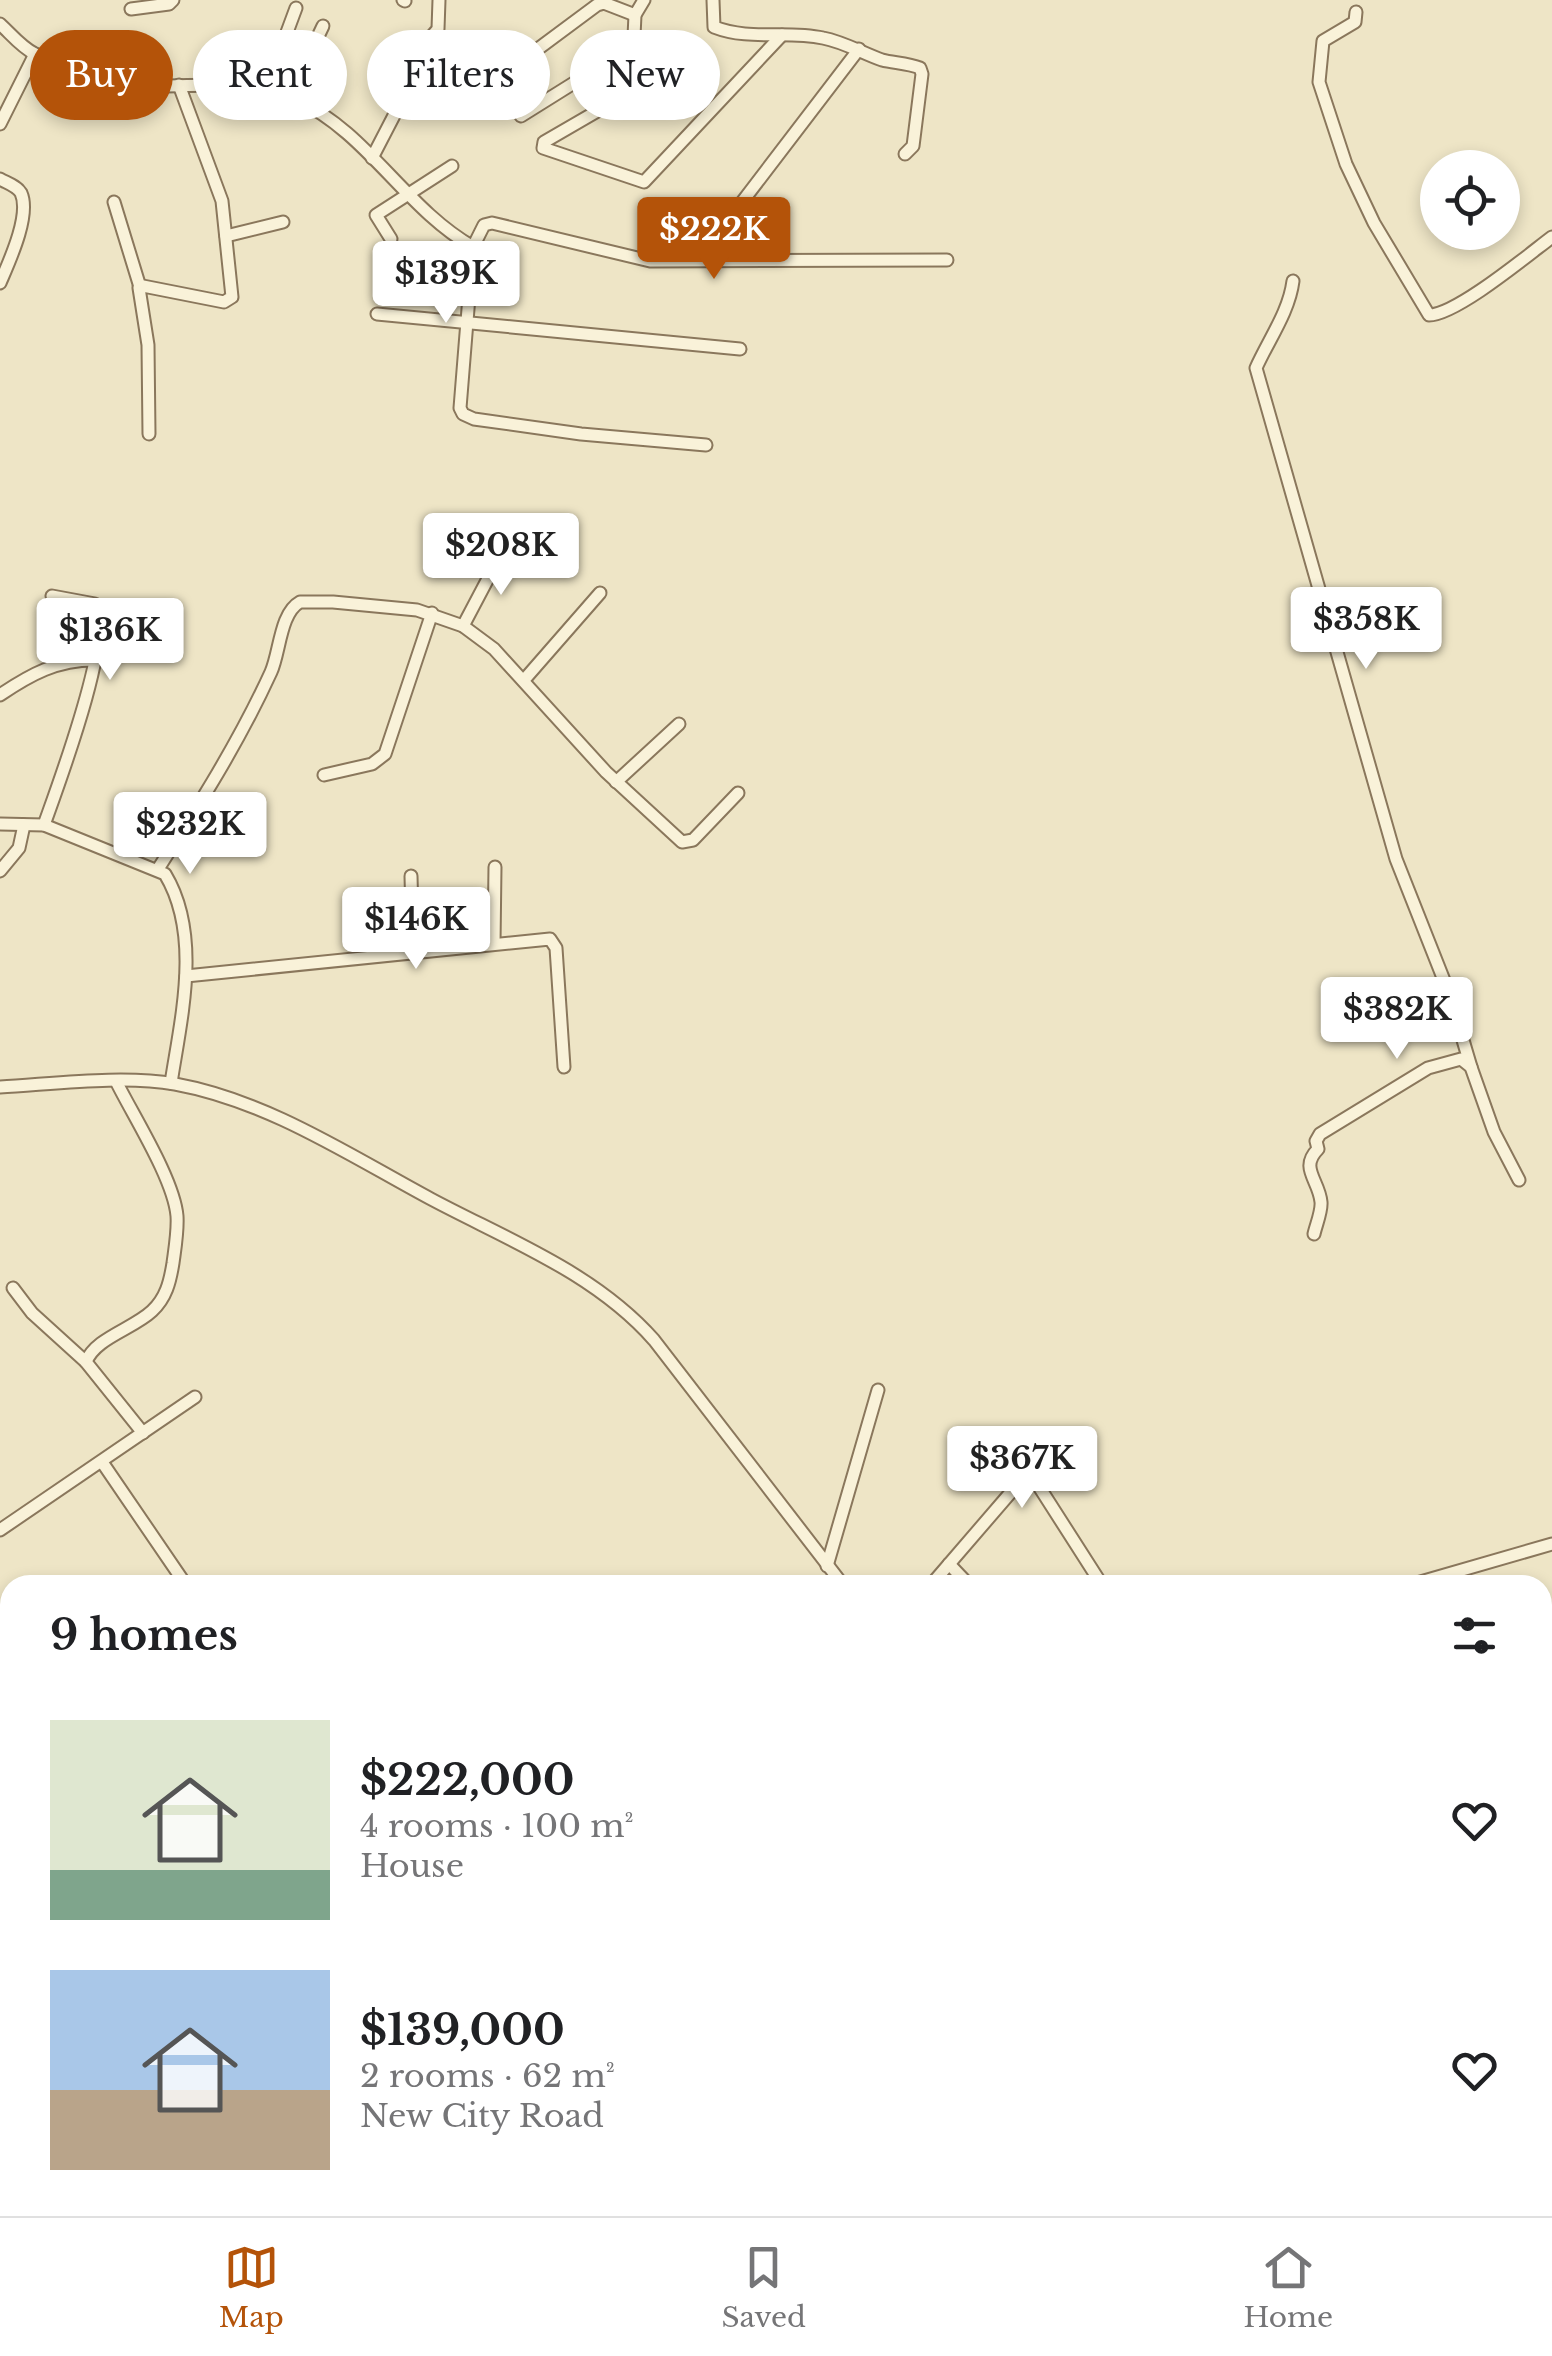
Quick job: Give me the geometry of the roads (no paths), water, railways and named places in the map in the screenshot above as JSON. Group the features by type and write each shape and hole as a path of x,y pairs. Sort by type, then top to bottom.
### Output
{"street":[{"path":"131,9 169,4 173,0"},
{"path":"372,158 425,44 438,29 439,0"},
{"path":"634,30 635,15 644,0"},
{"path":"713,0 714,26 745,36 822,38 922,70 913,146 904,154"},
{"path":"550,40 597,5 604,3 635,15"},
{"path":"287,30 296,8"},
{"path":"1356,12 1355,22 1323,40 1319,82 1346,164 1374,222 1430,315 1458,304 1552,237"},
{"path":"0,24 30,50"},
{"path":"322,30 324,26"},
{"path":"720,101 782,35"},
{"path":"739,206 860,48"},
{"path":"0,124 30,64"},
{"path":"173,85 193,84"},
{"path":"140,287 229,301 233,288 222,201 180,85"},
{"path":"328,120 442,228 473,247"},
{"path":"582,120 544,142 543,148 644,182 702,120"},
{"path":"391,239 376,215 452,166"},
{"path":"0,180 15,187 22,198 17,244 0,283"},
{"path":"114,202 140,287 149,352 149,434"},
{"path":"226,236 283,222"},
{"path":"706,444 581,434 468,418 460,408 473,247 484,225 492,223 650,261 947,260"},
{"path":"1294,281 1290,304 1256,368 1396,859 1449,993 1494,1132 1519,1180"},
{"path":"377,314 740,349"},
{"path":"464,626 502,552"},
{"path":"524,680 600,593"},
{"path":"44,825 67,765 102,616 98,607 89,602 52,596"},
{"path":"158,869 232,751 271,671 287,617 295,604 333,602 432,613 464,626 494,648 616,782 685,843 693,840 738,792"},
{"path":"324,775 372,764 385,754 432,613"},
{"path":"0,695 37,670 94,660"},
{"path":"616,782 679,724"},
{"path":"0,824 44,825 94,848 158,869 170,884 184,936 186,976 170,1084"},
{"path":"0,871 19,848 24,825"},
{"path":"494,943 495,867"},
{"path":"411,876 413,952"},
{"path":"186,976 548,938 555,944 564,1067"},
{"path":"1314,1234 1321,1202 1308,1167 1310,1157 1318,1149 1316,1141 1320,1134 1428,1068 1460,1060 1470,1067"},
{"path":"86,1362 99,1345 136,1325 155,1309 165,1296 175,1249 177,1215 168,1186 117,1082"},
{"path":"0,1087 117,1082 170,1084 220,1095 261,1110 355,1156 600,1290 654,1340 835,1575"},
{"path":"12,1288 32,1313 86,1362 143,1433"},
{"path":"828,1566 878,1390"},
{"path":"0,1530 195,1398"},
{"path":"102,1462 179,1575"},
{"path":"940,1575 1018,1484 1029,1480 1038,1486 1096,1575"},
{"path":"1445,1575 1552,1544"},
{"path":"949,1564 959,1575"}]}
